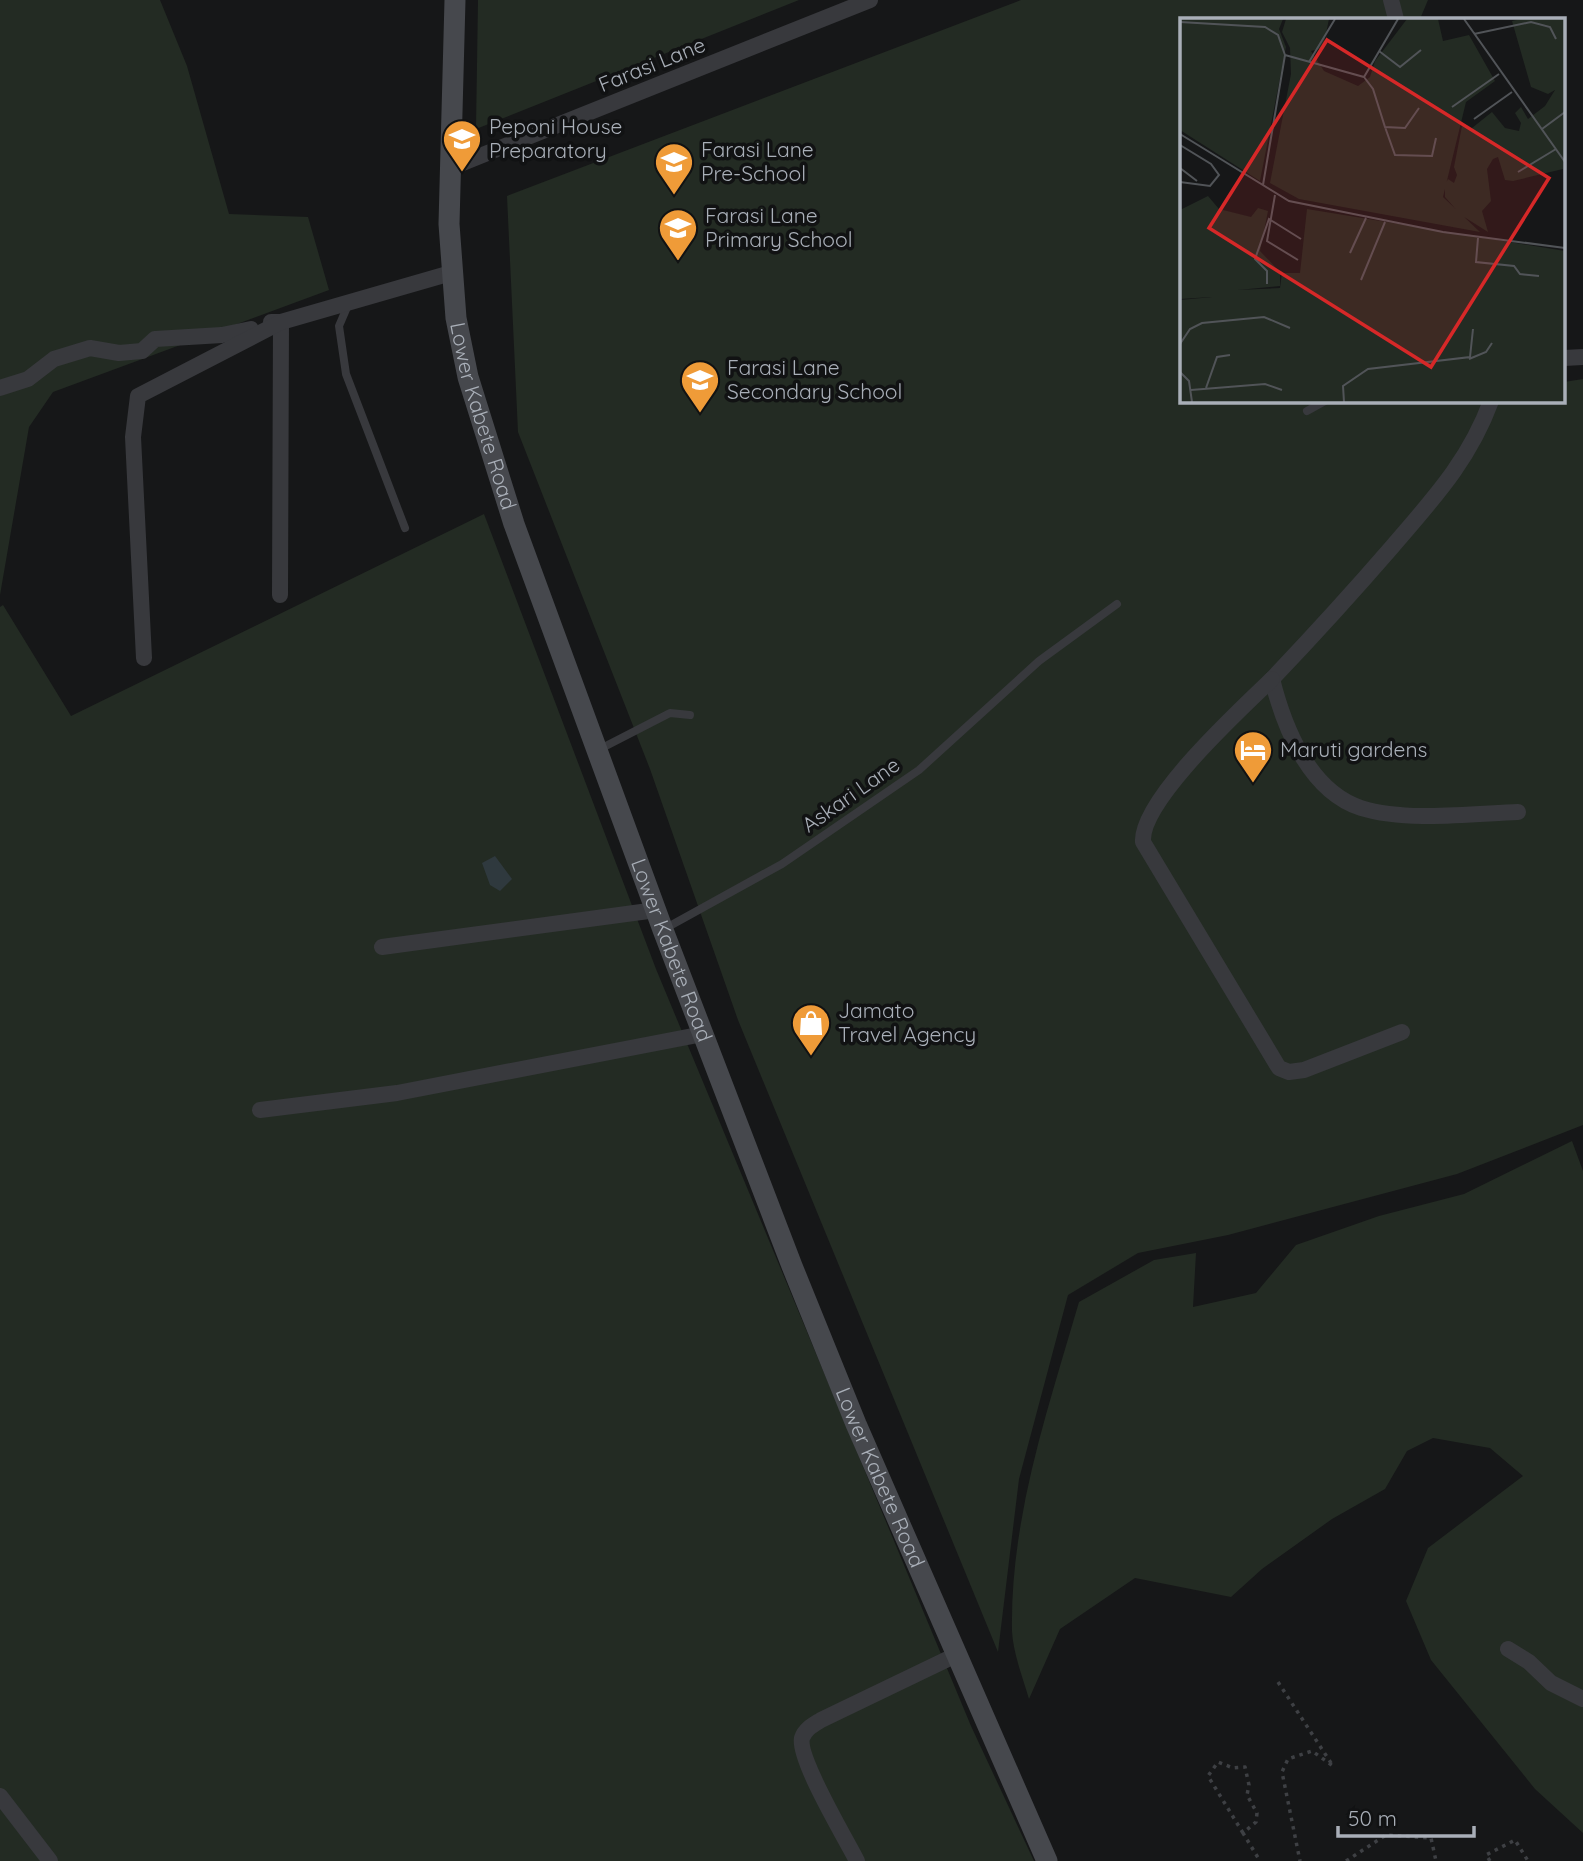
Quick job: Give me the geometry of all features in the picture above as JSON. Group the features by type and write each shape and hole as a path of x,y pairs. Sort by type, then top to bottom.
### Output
{"main road":[{"name":"Lower Kabete Road","path":"454,0 450,168 451,273 468,377 522,547 659,920 856,1424 1047,1861"}],"street":[{"name":"Farasi Lane","path":"450,168 870,0"},
{"path":"1391,0 1396,18"},
{"path":"144,658 133,437 138,396 281,322 451,273"},
{"path":"0,388 28,379 54,359 90,348 119,352 142,351 161,338 239,333 268,321 281,322"},
{"path":"280,595 281,322"},
{"path":"1402,1032 1304,1070 1289,1072 1279,1068 1143,842 1142,829 1153,807 1204,748 1331,617 1462,463 1480,432 1491,402"},
{"path":"1272,679 1280,711 1300,752 1319,777 1346,802 1370,810 1403,814 1518,812"},
{"path":"382,947 659,920"},
{"path":"260,1110 397,1093 704,1034"},
{"path":"1508,1649 1529,1662 1551,1683 1583,1699"},
{"path":"857,1861 806,1760 801,1740 804,1733 821,1720 956,1655"},
{"path":"0,1796 50,1861"}],"lane":[{"path":"349,302 339,326 346,374 405,528"},
{"path":"1307,411 1323,402"},
{"name":"Askari Lane","path":"659,920 782,864 919,770 1039,661 1117,604"},
{"path":"598,750 670,713 690,715"}],"path":[{"path":"1278,1682 1333,1766 1312,1751 1288,1759 1282,1772 1299,1861"},
{"path":"1243,1833 1256,1822 1257,1813 1247,1795 1250,1784 1245,1767 1233,1768 1218,1762 1208,1776 1260,1861"},
{"path":"1346,1861 1386,1835 1431,1838 1436,1861"},
{"path":"1490,1861 1486,1855 1515,1840 1528,1861"}],"shaded area":[{"path":"0,0 160,0 187,66 229,214 308,217 329,290 53,392 29,427 0,595"},
{"path":"478,0 799,0 476,129"},
{"path":"1021,0 1428,0 1420,18 1180,18 1180,402 1566,402 1566,382 1583,379 1583,1125 1457,1174 1228,1235 1138,1253 1068,1295 1019,1479 998,1652 738,1020 650,769 518,432 507,196"},
{"path":"484,514 656,969 971,1726 1034,1861 0,1861 0,607 3,605 71,716"},
{"path":"495,856 512,879 500,891 490,885 482,863"},
{"path":"1572,1141 1583,1171 1583,1833 1535,1789 1431,1660 1406,1601 1428,1548 1523,1476 1490,1448 1433,1438 1407,1451 1385,1489 1332,1519 1262,1569 1231,1597 1135,1578 1060,1629 1029,1699 1016,1657 1012,1631 1017,1547 1033,1464 1079,1302 1154,1260 1196,1253 1193,1307 1256,1293 1296,1245 1379,1216 1464,1194"}],"place":[{"name":"Peponi House Preparatory","path":"462,173"},
{"name":"Farasi Lane Pre-School","path":"674,196"},
{"name":"Farasi Lane Primary School","path":"678,262"},
{"name":"Farasi Lane Secondary School","path":"700,414"},
{"name":"Maruti gardens","path":"1253,784"},
{"name":"Jamato Travel Agency","path":"811,1057"}]}
